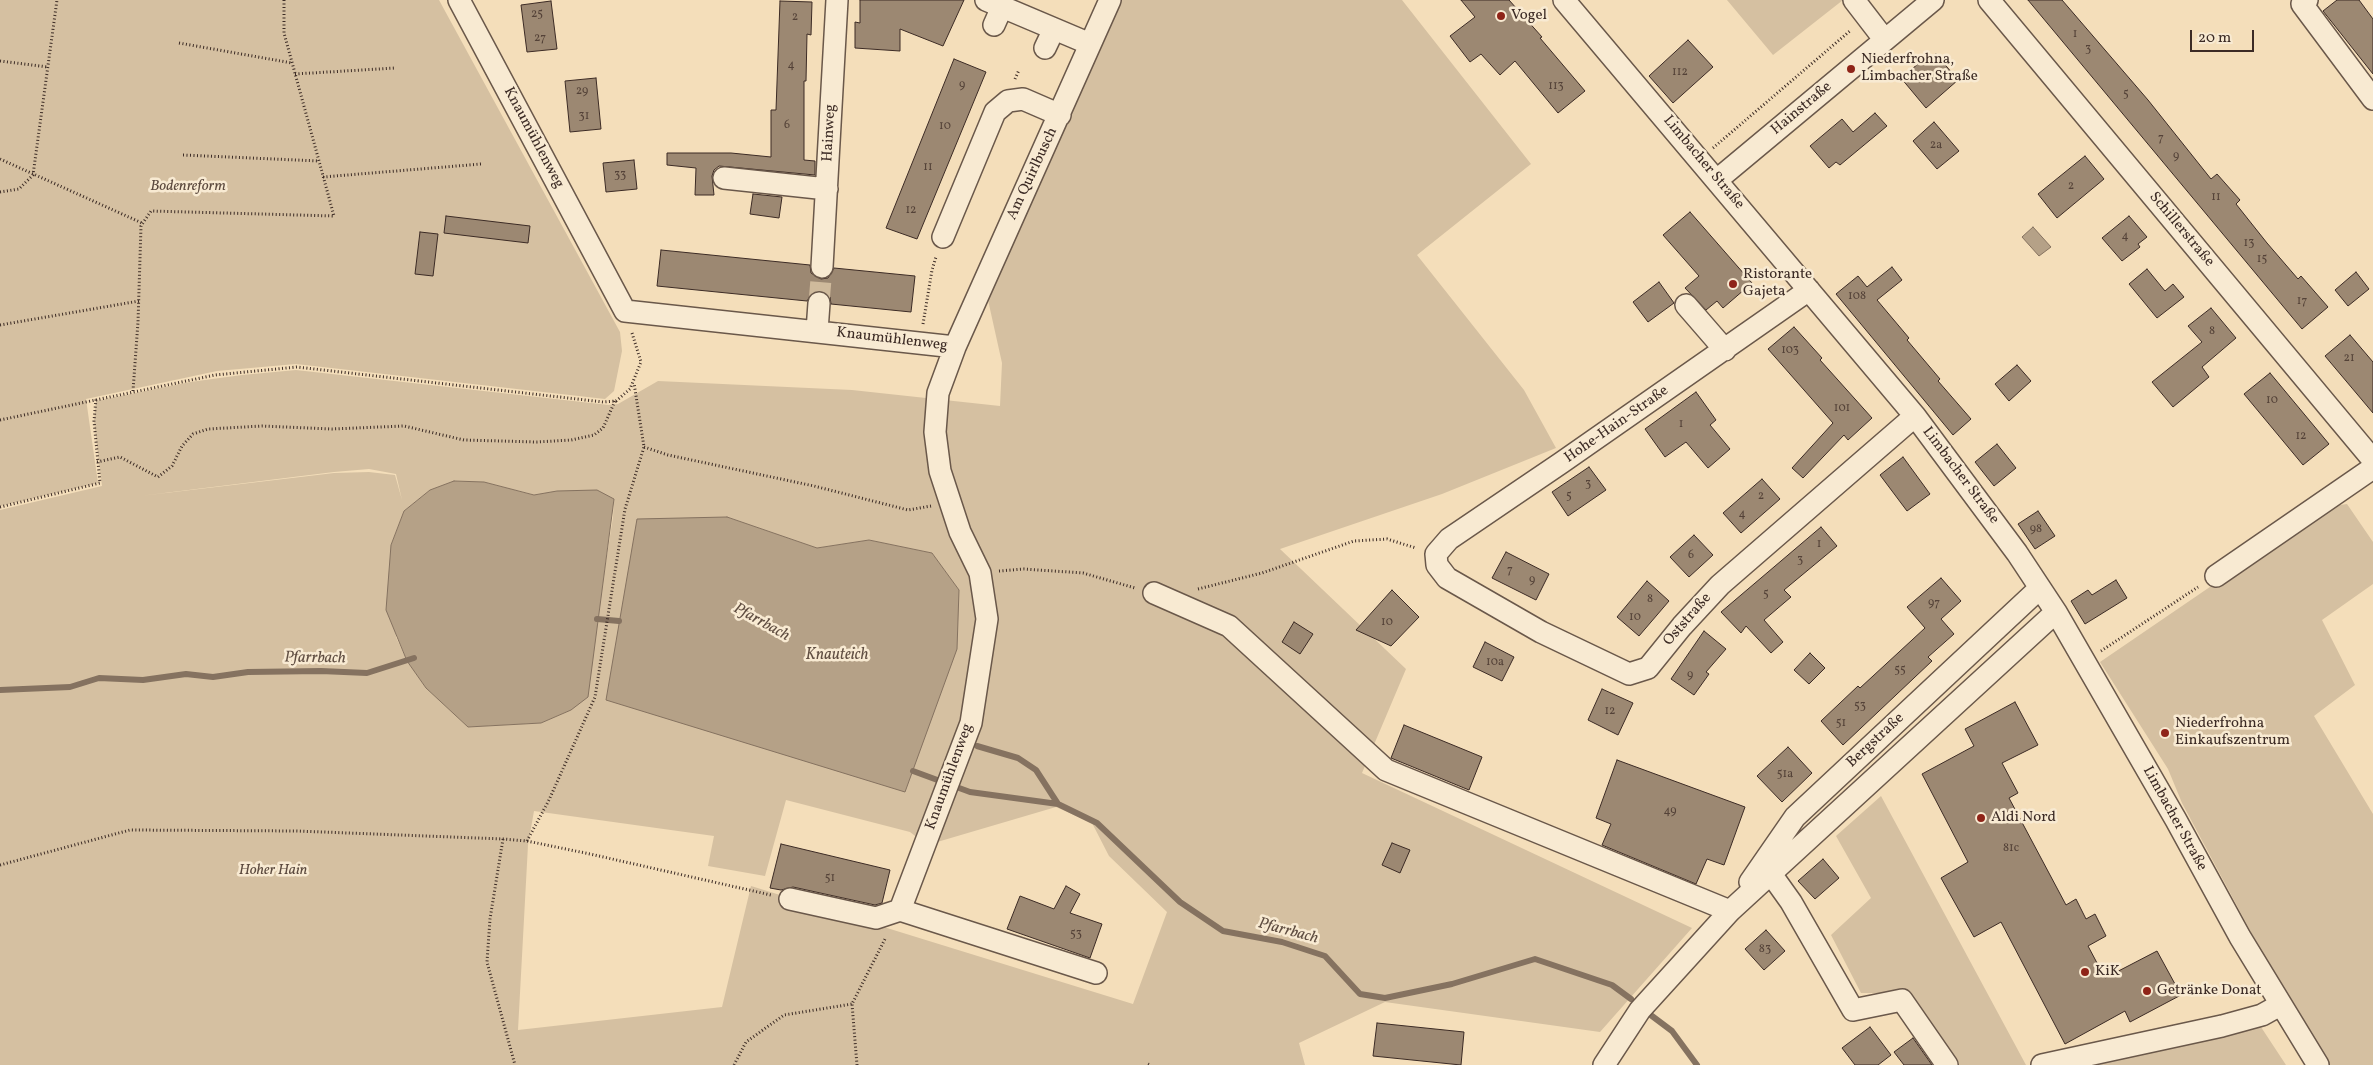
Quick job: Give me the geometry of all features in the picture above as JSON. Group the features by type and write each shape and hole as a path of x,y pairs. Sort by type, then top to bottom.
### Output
{"street":[{"name":"Knaumühlenweg","path":"459,0 625,311 955,347 938,393 935,432 940,471 949,503 980,573 987,619 971,723 900,910"},
{"name":"Hainweg","path":"822,267 837,0"},
{"name":"Am Quirlbusch","path":"955,347 1110,0"},
{"name":"Limbacher Straße","path":"1564,0 1915,416 2017,553 2056,612 2280,1005 2318,1065"},
{"path":"1854,0 1884,39"},
{"name":"Hainstraße","path":"1717,180 1933,0"},
{"name":"Schillerstraße","path":"1989,0 2373,460"},
{"path":"2308,0 2302,4 2373,99"},
{"path":"994,11 1049,38 1090,44"},
{"path":"943,237 995,112 1008,101 1023,100 1060,115"},
{"path":"724,178 827,190"},
{"name":"Hohe-Hain-Straße","path":"1436,559 1449,539 1725,350 1809,290"},
{"path":"817,331 819,303"},
{"path":"1686,305 1725,350"},
{"name":"Oststraße","path":"1436,559 1447,578 1541,632 1629,674 1648,668 1682,626 1720,585 1915,416"},
{"path":"2216,576 2373,468"},
{"name":"Bergstraße","path":"1730,911 1795,817 2040,588"},
{"path":"1154,593 1229,626 1386,770 1730,911"},
{"name":"Bergstraße","path":"1604,1065 1640,1010 1730,911 2056,612"},
{"path":"1771,874 1791,902 1853,1010 1902,1000 1947,1065"},
{"path":"790,899 876,918 900,910 1096,974"},
{"path":"2042,1065 2222,1026 2262,1015 2280,1005"}],"path":[{"path":"0,192 19,189 33,175 57,0"},
{"path":"132,391 139,301 142,223 150,211 334,216 284,33 284,0"},
{"path":"1700,159 1867,17"},
{"path":"179,43 292,63"},
{"path":"0,61 48,67"},
{"path":"295,74 395,68"},
{"path":"1014,82 1019,70"},
{"path":"183,155 319,160"},
{"path":"0,159 142,223"},
{"path":"323,177 481,164"},
{"path":"920,343 932,270 943,237"},
{"path":"0,325 139,301"},
{"path":"97,462 120,457 158,476 172,466 182,446 193,434 208,429 253,427 332,429 404,426 464,440 536,442 571,440 594,434 603,428 616,400 630,389 641,362 625,311"},
{"path":"0,420 215,375 297,367 603,402 616,400"},
{"path":"527,841 549,800 595,697 625,509 644,447 633,381"},
{"path":"0,507 100,483 94,421 96,399"},
{"path":"644,447 668,455 814,486 908,510 949,503"},
{"path":"1190,590 1262,573 1354,541 1387,539 1436,559"},
{"path":"980,573 1024,569 1083,573 1154,593"},
{"path":"2084,662 2216,576"},
{"path":"0,865 130,830 297,831 503,839 527,841 790,899"},
{"path":"503,839 490,919 487,962 515,1065"},
{"path":"857,1065 852,1004 900,910"},
{"path":"734,1065 746,1042 784,1016 852,1004"}],"green space":[{"name":"Bodenreform","path":"0,0 439,0 620,332 622,351 614,391 605,399 296,364 217,371 86,399 98,483 0,506"},
{"name":"Hoher Hain","path":"1121,0 1402,0 1531,164 1417,255 1524,390 1556,448 1442,494 1280,549 1406,669 1362,773 1692,928 1600,1032 1385,1002 1299,1043 1305,1065 0,1065 0,510 102,486 94,421 96,401 190,382 296,370 609,405 618,404 658,381 852,390 1000,406 1002,363 988,300","holes":["369,469 396,474 402,500 395,475 369,472 334,473 140,496 334,472","455,481 484,482 535,495 558,491 614,499 613,517 597,619 571,710 541,723 468,727 426,688 407,661 396,637 391,545 404,511 430,490","727,517 817,548 869,540 932,553 959,590 905,792","786,800 910,832 927,845 1056,807 1092,823 1109,856 1167,912 1133,1004 751,886 722,1007 518,1030 528,845 534,811 714,836 708,866 765,876"]},
{"path":"1727,0 1843,0 1773,55"},
{"path":"2347,504 2373,542 2373,584 2322,620 2355,685 2314,716 2373,814 2373,1065 2327,1065 2252,934 2182,803 2168,769 2100,662 2327,507"},
{"path":"1881,796 2026,1065 1955,1065 1908,993 1861,993 1831,935 1871,898 1836,836"},
{"path":"2261,1027 2286,1065 2086,1065"}],"water":[{"path":"2033,227 2051,247 2039,256 2022,237"},
{"path":"454,481 484,482 534,495 557,491 597,490 614,499 588,697 571,710 541,723 468,727 426,688 407,661 386,610 391,545 404,511 430,490"},
{"name":"Knauteich","path":"727,517 817,548 869,540 932,553 959,590 957,649 905,792 606,700 637,519"}],"building":[{"path":"860,0 964,0 943,46 900,29 900,51 855,48 855,22 860,23"},
{"path":"1461,0 1509,0 1542,37 1540,38 1585,91 1558,113 1515,61 1500,75 1481,54 1470,62 1450,36 1475,17"},
{"path":"2028,0 2062,0 2148,100 2211,179 2217,174 2240,200 2236,204 2267,243 2298,279 2301,276 2328,307 2302,329"},
{"path":"2337,0 2359,0 2373,19 2373,74 2323,11"},
{"path":"551,1 557,49 527,52 521,5"},
{"path":"780,1 812,2 811,35 807,34 806,81 804,81 804,160 815,161 815,175 719,166 714,170 712,176 714,195 695,195 696,168 667,165 667,153 731,153 771,157 771,110 776,110"},
{"path":"1688,40 1713,67 1673,103 1649,76"},
{"path":"1936,54 1958,80 1926,108 1901,78 1924,59 1927,62"},
{"path":"954,59 986,72 917,239 886,228"},
{"path":"596,78 601,129 570,132 565,81"},
{"path":"1875,113 1887,126 1840,165 1836,162 1829,168 1810,146 1842,119 1853,132"},
{"path":"1934,122 1959,151 1937,169 1913,141"},
{"path":"2085,156 2104,179 2057,218 2038,194"},
{"path":"634,160 637,189 606,192 603,163"},
{"path":"753,194 782,197 779,218 750,214"},
{"path":"1690,212 1752,283 1723,308 1717,301 1706,310 1685,288 1699,276 1663,235"},
{"path":"446,216 530,226 528,243 444,233"},
{"path":"2129,216 2147,237 2138,244 2140,247 2122,261 2102,238"},
{"path":"420,232 438,234 433,276 415,274"},
{"path":"661,250 810,265 811,273 821,279 828,278 834,268 915,276 911,312 831,304 830,297 820,291 813,292 807,301 657,286"},
{"path":"1892,267 1902,280 1877,300 1940,379 1938,381 1971,419 1953,435 1836,294 1858,276 1867,287"},
{"path":"2147,269 2165,291 2173,284 2184,297 2157,318 2129,284"},
{"path":"2356,272 2369,289 2348,306 2335,290"},
{"path":"1659,282 1674,303 1648,322 1633,302"},
{"path":"2211,308 2236,338 2202,367 2209,377 2173,407 2152,382 2202,342 2188,326"},
{"path":"1794,327 1822,358 1820,360 1872,418 1848,440 1844,435 1803,478 1792,468 1833,423 1768,349"},
{"path":"2350,335 2373,362 2373,413 2325,356"},
{"path":"2017,365 2031,381 2009,401 1995,384"},
{"path":"2270,373 2329,444 2303,465 2244,394"},
{"path":"1696,392 1716,420 1710,425 1730,449 1708,468 1686,442 1665,457 1645,429"},
{"path":"1997,444 2016,468 1994,486 1975,462"},
{"path":"1903,457 1930,494 1907,511 1880,475"},
{"path":"1589,467 1606,490 1568,516 1552,492"},
{"path":"1762,479 1780,499 1741,533 1723,513"},
{"path":"2038,511 2055,536 2035,549 2018,524"},
{"path":"1821,527 1837,546 1784,590 1791,597 1764,620 1783,642 1771,653 1746,626 1741,633 1721,612"},
{"path":"1694,535 1713,555 1689,577 1670,557"},
{"path":"1506,552 1549,574 1536,600 1492,578"},
{"path":"1941,578 1961,601 1941,619 1954,634 1928,657 1932,661 1843,745 1821,721 1925,628 1907,607"},
{"path":"2116,580 2127,598 2085,624 2071,601 2088,590 2092,595"},
{"path":"1647,581 1669,601 1639,636 1617,617"},
{"path":"1392,590 1419,617 1391,646 1356,630"},
{"path":"1294,622 1313,634 1300,654 1282,642"},
{"path":"1704,631 1726,649 1706,672 1709,674 1694,695 1671,679"},
{"path":"1485,642 1514,657 1502,681 1473,667"},
{"path":"1810,653 1825,668 1809,684 1794,670"},
{"path":"1602,689 1633,703 1618,735 1588,720"},
{"path":"2015,702 2038,745 2002,763 2018,793 2009,798 2066,905 2076,899 2086,919 2095,914 2106,936 2088,946 2105,978 2157,951 2181,995 2130,1022 2125,1011 2065,1044 2001,922 1974,937 1941,878 1968,862 1922,774 1974,746 1965,729"},
{"path":"1404,725 1482,757 1469,790 1391,758"},
{"path":"1788,747 1812,773 1782,802 1757,776"},
{"path":"1617,760 1745,807 1724,865 1707,859 1696,884 1602,845 1611,824 1596,818"},
{"path":"1392,843 1410,850 1400,873 1382,865"},
{"path":"781,844 890,870 882,903 875,905 793,887 781,890 770,888"},
{"path":"1823,859 1839,878 1815,899 1798,881"},
{"path":"1066,886 1080,894 1070,913 1102,924 1090,958 1007,929 1020,896 1054,909"},
{"path":"1766,930 1785,951 1764,970 1745,949"},
{"path":"1377,1023 1464,1032 1461,1065 1373,1056"},
{"path":"1870,1027 1891,1055 1878,1065 1855,1065 1842,1048"},
{"path":"1913,1038 1932,1065 1904,1065 1894,1052"}],"waterway":[{"name":"Pfarrbach","path":"597,619 619,621"},
{"name":"Pfarrbach","path":"0,690 70,687 99,678 143,680 186,674 213,677 248,672 321,671 367,673 414,658"},
{"name":"Pfarrbach","path":"977,746 1018,758 1036,770 1058,804 1097,823 1180,902 1223,931 1282,942 1325,956 1360,994 1385,998 1452,984 1535,959 1612,985 1631,999"},
{"path":"913,771 970,792 1058,804"},
{"name":"Pfarrbach","path":"1648,1013 1672,1031 1697,1065"}],"tunnel":[{"path":"819,303 822,267"}],"place":[{"name":"Vogel","path":"1501,16"},
{"name":"Niederfrohna, Limbacher Straße","path":"1851,69"},
{"name":"Ristorante Gajeta","path":"1733,284"},
{"name":"Niederfrohna Einkaufszentrum","path":"2165,733"},
{"name":"Aldi Nord","path":"1981,818"},
{"name":"KiK","path":"2085,972"},
{"name":"Getränke Donat","path":"2147,991"}]}
